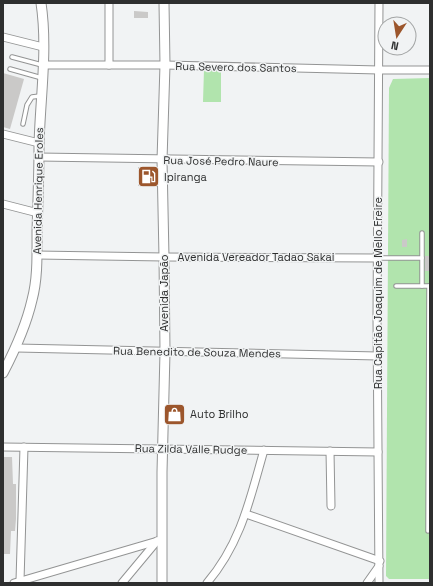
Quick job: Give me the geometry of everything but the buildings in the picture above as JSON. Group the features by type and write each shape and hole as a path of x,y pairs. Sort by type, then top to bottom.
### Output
{"main road":[{"name":"Avenida Henrique Eroles","path":"3,373 6,362 17,348 33,299 37,255 39,143 43,46 41,3"},
{"name":"Avenida Japão","path":"162,583 159,541 165,352 162,160 165,65 164,3"}],"street":[{"path":"109,3 109,65"},
{"name":"Rua Capitão Joaquim de Mello Freire","path":"379,3 379,583"},
{"path":"3,37 43,46"},
{"name":"Rua Severo dos Santos","path":"42,65 165,65 430,70"},
{"path":"3,134 39,143"},
{"name":"Rua José Pedro Naure","path":"39,157 379,162"},
{"path":"3,204 38,213"},
{"name":"Avenida Vereador Tadao Sakai","path":"37,255 378,258"},
{"name":"Rua Benedito de Souza Mendes","path":"17,348 378,356"},
{"name":"Rua Zilda Valle Rudge","path":"3,447 378,452"},
{"path":"24,447 17,582 159,541"},
{"path":"207,583 224,561 246,514 264,450"},
{"path":"330,451 331,506"},
{"path":"246,514 380,563 368,583"},
{"path":"122,583 159,541"}],"lane":[{"path":"12,57 42,65"},
{"path":"10,69 42,78"},
{"path":"23,124 27,105 32,97 41,96"},
{"path":"422,233 422,286"},
{"path":"378,258 422,258"},
{"path":"396,286 430,286 428,531"}],"green space":[{"path":"204,69 221,70 221,102 203,102"},
{"path":"430,78 430,579 389,579 386,576 389,88 393,79"}],"place":[{"name":"Ipiranga","path":"148,177"},
{"name":"Auto Brilho","path":"175,414"}]}
